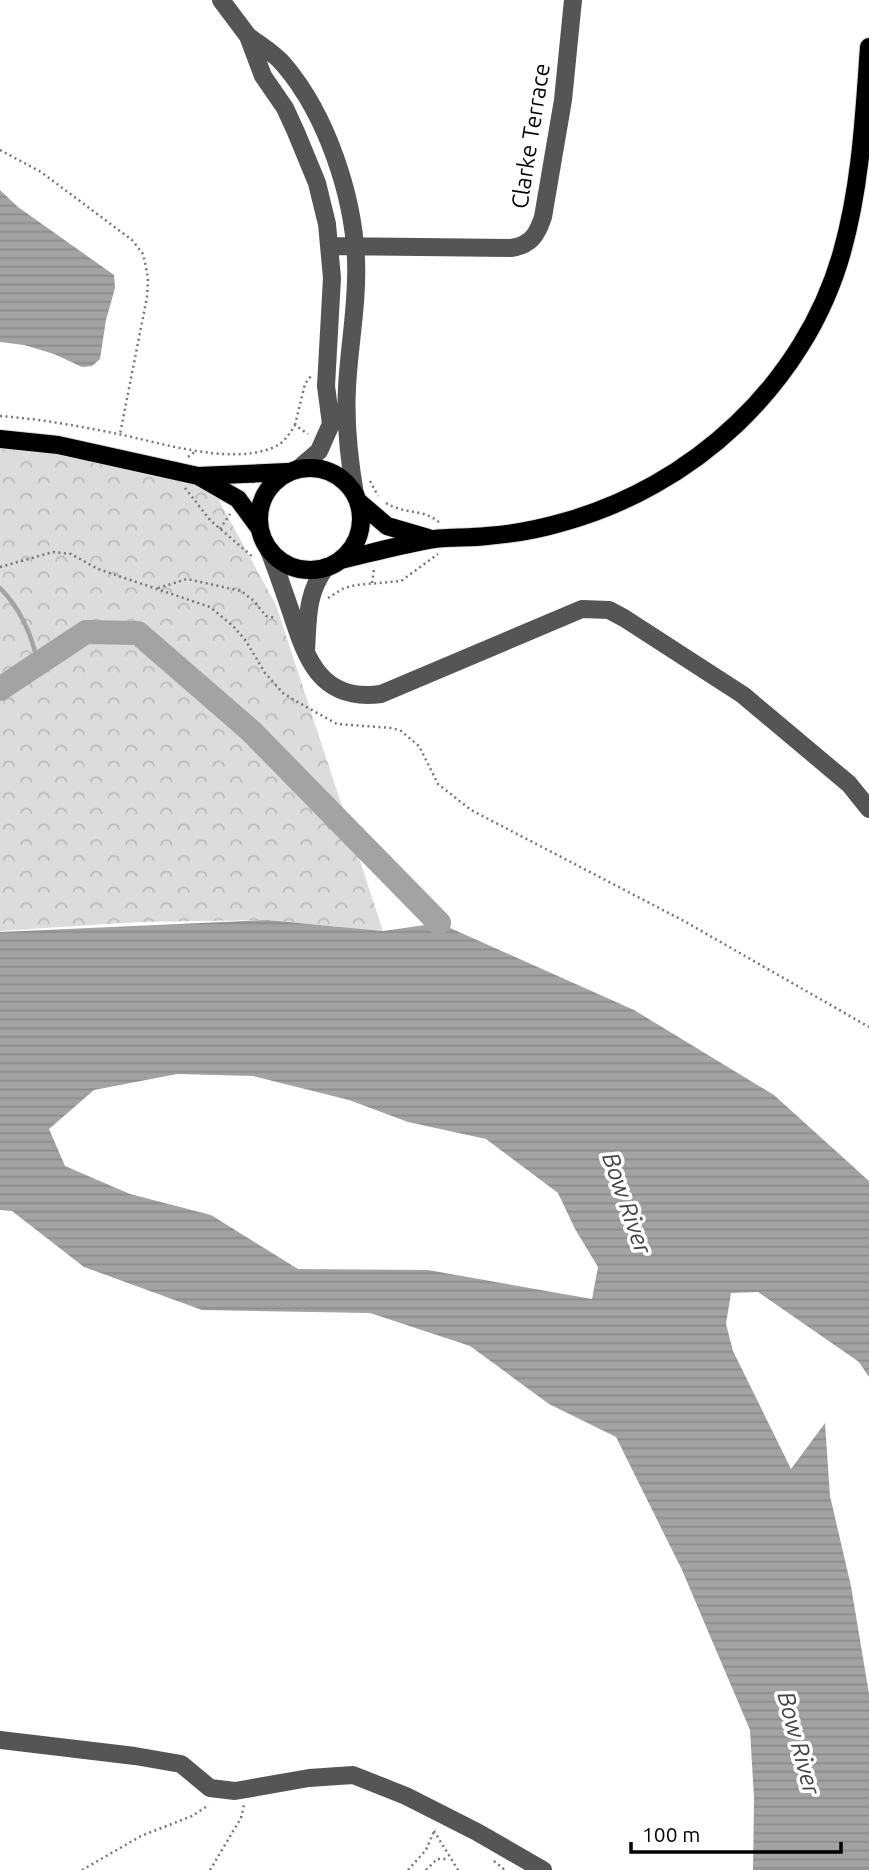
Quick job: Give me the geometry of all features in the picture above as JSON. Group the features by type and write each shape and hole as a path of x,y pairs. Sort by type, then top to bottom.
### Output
{"main road":[{"path":"295,470 276,481 265,495 260,511 262,554 294,567 310,570 435,539 536,529 600,511 678,471 715,444 750,412 783,373 829,291 850,219 866,137 869,47"},
{"path":"0,439 58,445 198,476 315,468 331,472 345,481 357,498 387,526 435,539"},
{"path":"198,476 238,499 260,529"},
{"path":"333,564 352,548 359,534 361,518 357,498"}],"street":[{"path":"221,0 248,36 284,63 295,78 320,122 342,181 355,247 356,306 346,408 349,453 357,498"},
{"name":"Clarke Terrace","path":"329,246 512,248 529,243 539,229 543,217 562,100 573,0"},
{"path":"248,36 263,76 285,108 306,153 323,207 329,246 332,278 326,386 331,424 318,451 295,470"},
{"path":"262,554 313,668 323,680 335,688 357,695 392,691 582,609 609,610 743,695 849,784 869,809"},
{"path":"306,654 312,593 316,581 333,564"},
{"path":"0,1740 135,1755 181,1764 210,1788 239,1790 309,1778 353,1775 439,1812 543,1870"}],"path":[{"path":"0,149 56,182 132,240 143,254 148,278 147,297 120,434"},
{"path":"0,416 75,425 196,451 243,453 279,445 286,438 295,425 304,384"},
{"path":"295,425 317,440"},
{"path":"170,470 210,520 251,554 262,554"},
{"path":"369,480 382,500 392,507 402,511 430,514"},
{"path":"220,529 234,508"},
{"path":"322,599 344,588 406,579 458,538"},
{"path":"0,566 53,552 71,554 98,569 210,607 223,616 246,641 265,673 294,701 337,724 401,731 419,746 438,784 471,810 684,921 869,1027"},
{"path":"372,583 372,572 377,562"},
{"path":"158,588 187,579 241,591 254,601 266,616 280,617"},
{"path":"82,1870 141,1836 192,1816 239,1790 241,1818 210,1870"},
{"path":"408,1870 426,1850 435,1831 439,1812"},
{"path":"435,1831 458,1870"},
{"path":"426,1870 437,1859 451,1858"}],"green space":[{"path":"0,443 210,484 276,605 383,931 267,920 138,922 0,931"}],"water":[{"path":"0,190 18,207 114,275 115,288 106,320 100,359 92,366 82,367 54,354 24,345 0,342"},
{"name":"Bow River","path":"267,920 383,931 439,923 634,1010 774,1095 869,1181 869,1377 859,1362 758,1292 731,1293 726,1324 733,1351 791,1469 825,1423 830,1496 851,1586 869,1694 869,1870 753,1870 754,1798 750,1730 682,1570 616,1437 549,1404 470,1346 370,1313 202,1310 84,1267 12,1211 0,1210 0,932","holes":["177,1074 253,1076 349,1100 408,1122 486,1139 558,1193 575,1229 598,1267 592,1299 428,1270 298,1269 211,1215 130,1194 65,1166 49,1129 94,1090"]}],"waterway":[{"path":"0,588 25,623 38,664"},
{"path":"0,689 86,632 138,633 251,731 439,923"}]}
